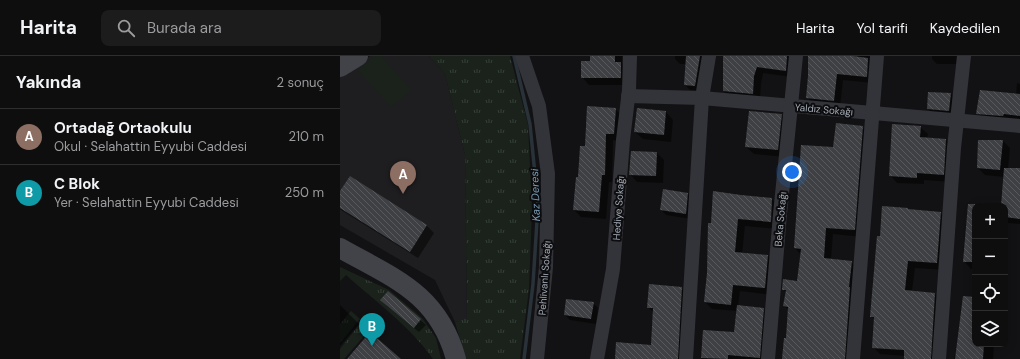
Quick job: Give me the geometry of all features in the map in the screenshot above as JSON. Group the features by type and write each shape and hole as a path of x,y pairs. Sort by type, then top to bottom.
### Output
{"main road":[{"path":"340,67 358,56"},
{"path":"340,248 395,278 425,301 434,311 444,328 456,359"}],"street":[{"name":"Pehlivanlı Sokağı","path":"522,56 539,106 548,174 546,267 537,359"},
{"name":"Hediye Sokağı","path":"597,359 613,269 630,56"},
{"path":"686,359 702,98 709,56"},
{"name":"Beka Sokağı","path":"768,359 796,56"},
{"path":"853,359 877,56"},
{"path":"939,359 957,121 964,56"},
{"name":"Yaldız Sokağı","path":"628,96 702,98 1020,126"}],"shaded area":[{"path":"370,56 429,56 445,74 465,155 467,319 455,322 435,280 340,225 340,76"}],"green space":[{"path":"374,56 381,56 411,90 391,107 358,70"},
{"path":"429,56 510,56 528,125 532,208 529,289 520,359 466,359 455,322 467,318 465,155 445,74"},
{"path":"340,267 389,290 422,318 436,338 441,359 433,359 404,325 346,275 340,281"},
{"path":"351,311 360,319 340,343 340,324"},
{"path":"362,321 371,328 344,359 340,359 340,349"}],"building":[{"path":"590,56 615,56 615,62 621,62 621,78 581,78 581,61 590,61"},
{"path":"686,56 700,56 695,86 684,85"},
{"path":"723,56 787,56 786,71 757,67 754,76 753,94 723,91"},
{"path":"808,56 853,56 868,58 867,77 837,74 834,101 806,98"},
{"path":"980,90 1020,94 1020,116 1004,114 1003,116 976,114"},
{"path":"928,92 951,93 949,111 927,109"},
{"path":"587,106 616,108 614,134 606,134 605,175 602,175 599,212 573,210 576,177 578,177 580,146 585,146"},
{"path":"637,108 666,111 664,135 634,132"},
{"path":"749,111 782,114 778,150 745,147"},
{"path":"836,123 863,126 855,230 826,228 824,258 852,261 845,359 782,359 784,338 786,338 788,307 783,306 786,290 782,290 783,279 797,281 801,249 794,248 801,145 833,147"},
{"path":"892,124 921,126 920,137 946,139 944,175 917,173 917,178 889,176"},
{"path":"978,140 1003,140 1000,170 977,168"},
{"path":"631,151 657,152 656,176 629,175"},
{"path":"1004,168 1020,168 1020,219 1008,217 1008,203 1001,203"},
{"path":"350,176 427,225 410,252 340,208 340,191"},
{"path":"663,189 688,193 686,214 660,210"},
{"path":"713,191 772,198 771,222 738,219 735,252 768,255 765,288 733,285 731,305 704,302 707,273 708,223 711,223"},
{"path":"968,204 972,204 972,262 963,262"},
{"path":"882,206 941,212 937,263 908,261 905,290 935,293 931,359 904,359 904,350 872,348 874,317 870,317 877,236 880,236"},
{"path":"649,284 682,287 678,359 615,359 616,342 651,345 653,308 647,308"},
{"path":"388,291 421,319 414,328 380,300"},
{"path":"963,296 972,297 972,347 984,347 983,359 955,359"},
{"path":"566,299 594,302 591,319 564,315"},
{"path":"737,305 764,308 760,358 728,355 728,359 701,358 703,330 734,332"},
{"path":"370,332 401,359 347,359"}],"waterway":[{"name":"Kaz Deresi","path":"514,56 530,124 538,205 533,284 524,359"}],"place":[{"name":"Ortadağ Ortaokulu","path":"403,194"},
{"name":"C Blok","path":"372,346"}]}
